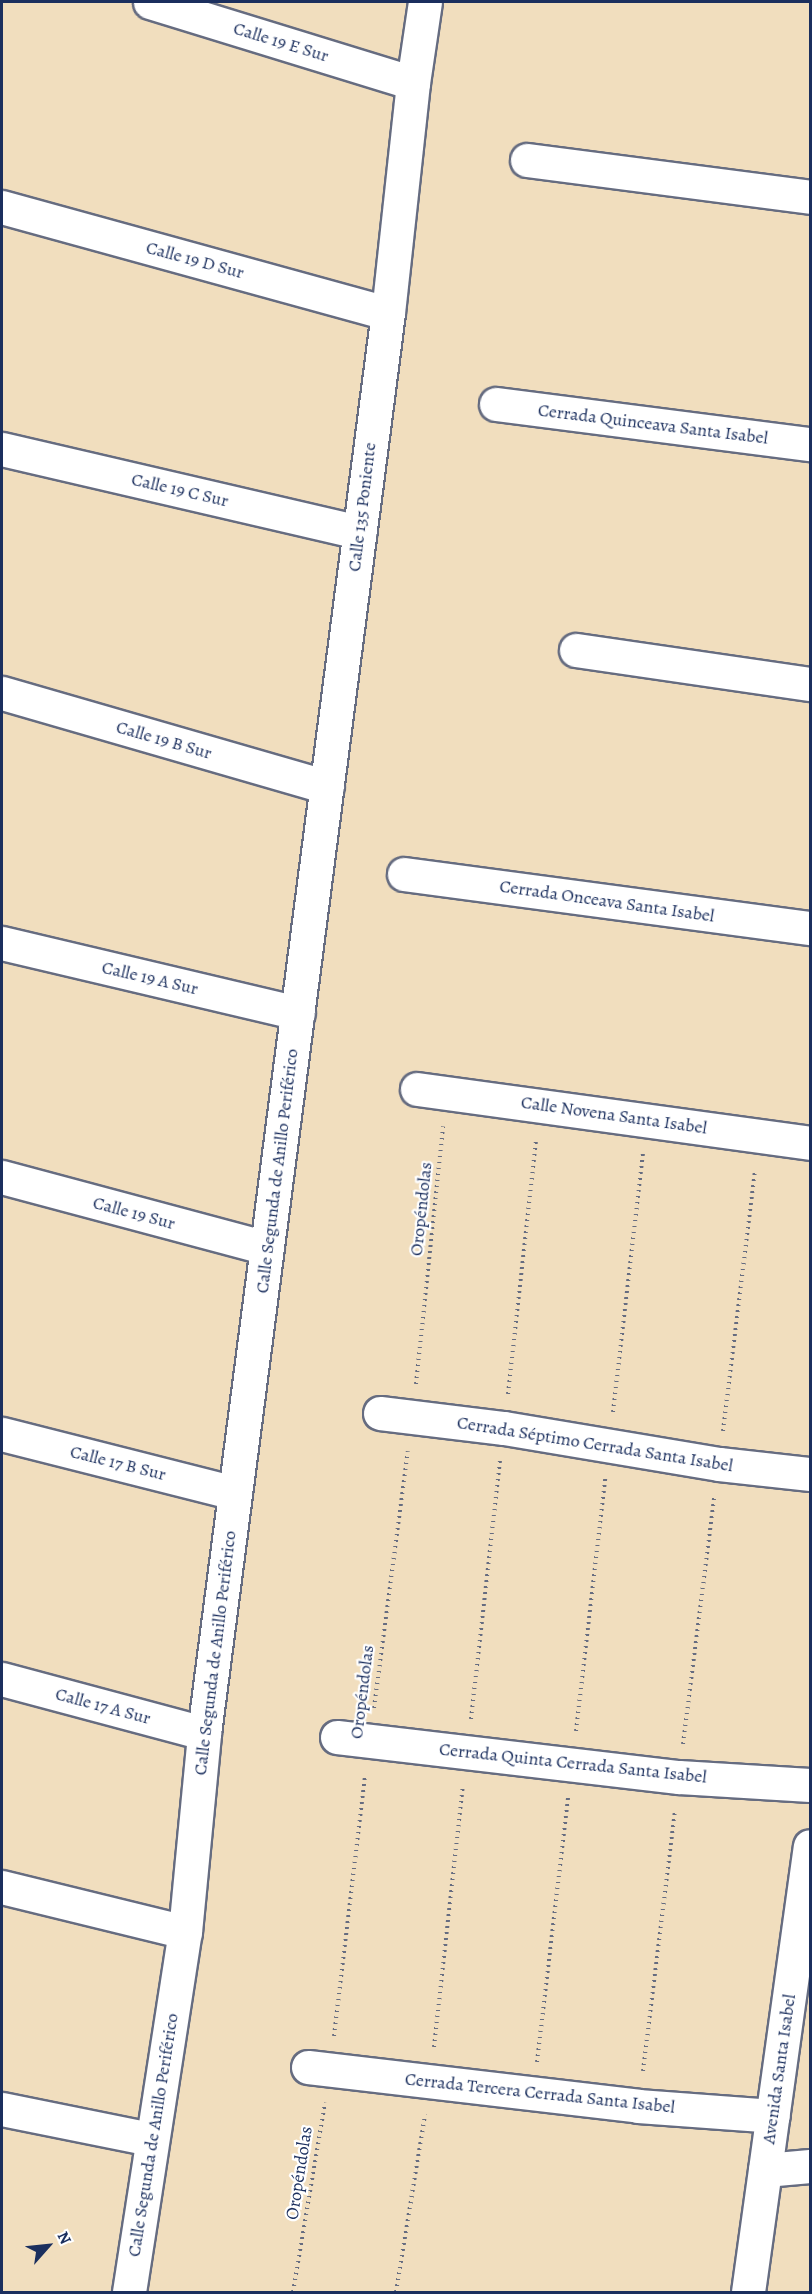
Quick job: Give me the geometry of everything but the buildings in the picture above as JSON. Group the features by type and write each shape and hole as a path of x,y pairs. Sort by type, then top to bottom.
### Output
{"street":[{"name":"Calle 19 E Sur","path":"150,2 413,83"},
{"name":"Calle 135 Poniente","path":"298,1012 388,313 413,83 425,2"},
{"path":"527,160 810,197"},
{"name":"Calle 19 D Sur","path":"2,207 388,313"},
{"name":"Cerrada Quinceava Santa Isabel","path":"496,404 810,444"},
{"name":"Calle 19 C Sur","path":"2,449 359,532"},
{"path":"576,650 810,684"},
{"name":"Calle 19 B Sur","path":"2,693 327,787"},
{"name":"Cerrada Onceava Santa Isabel","path":"404,874 810,928"},
{"name":"Calle 19 A Sur","path":"2,943 298,1012"},
{"name":"Calle Segunda de Anillo Periférico","path":"129,2292 185,1932 204,1733 298,1012"},
{"name":"Calle Novena Santa Isabel","path":"432,1090 647,1121 760,1134 810,1143"},
{"name":"Calle 19 Sur","path":"2,1177 267,1248"},
{"name":"Cerrada Séptimo Cerrada Santa Isabel","path":"380,1413 504,1428 719,1464 810,1474"},
{"name":"Calle 17 B Sur","path":"2,1434 235,1493"},
{"name":"Calle 17 A Sur","path":"2,1679 204,1733"},
{"name":"Cerrada Quinta Cerrada Santa Isabel","path":"337,1737 679,1777 810,1785"},
{"name":"Avenida Santa Isabel","path":"748,2292 806,1906 810,1846"},
{"path":"2,1887 185,1932"},
{"name":"Cerrada Tercera Cerrada Santa Isabel","path":"319,2068 638,2106 773,2116"},
{"path":"2,2109 151,2139"},
{"path":"765,2170 810,2166"}],"path":[{"name":"Oropéndolas","path":"293,2292 319,2068 369,1741 412,1417 432,1090"},
{"path":"396,2292 430,2081 540,1106"},
{"path":"534,2094 647,1121"},
{"path":"638,2106 760,1134"}]}
